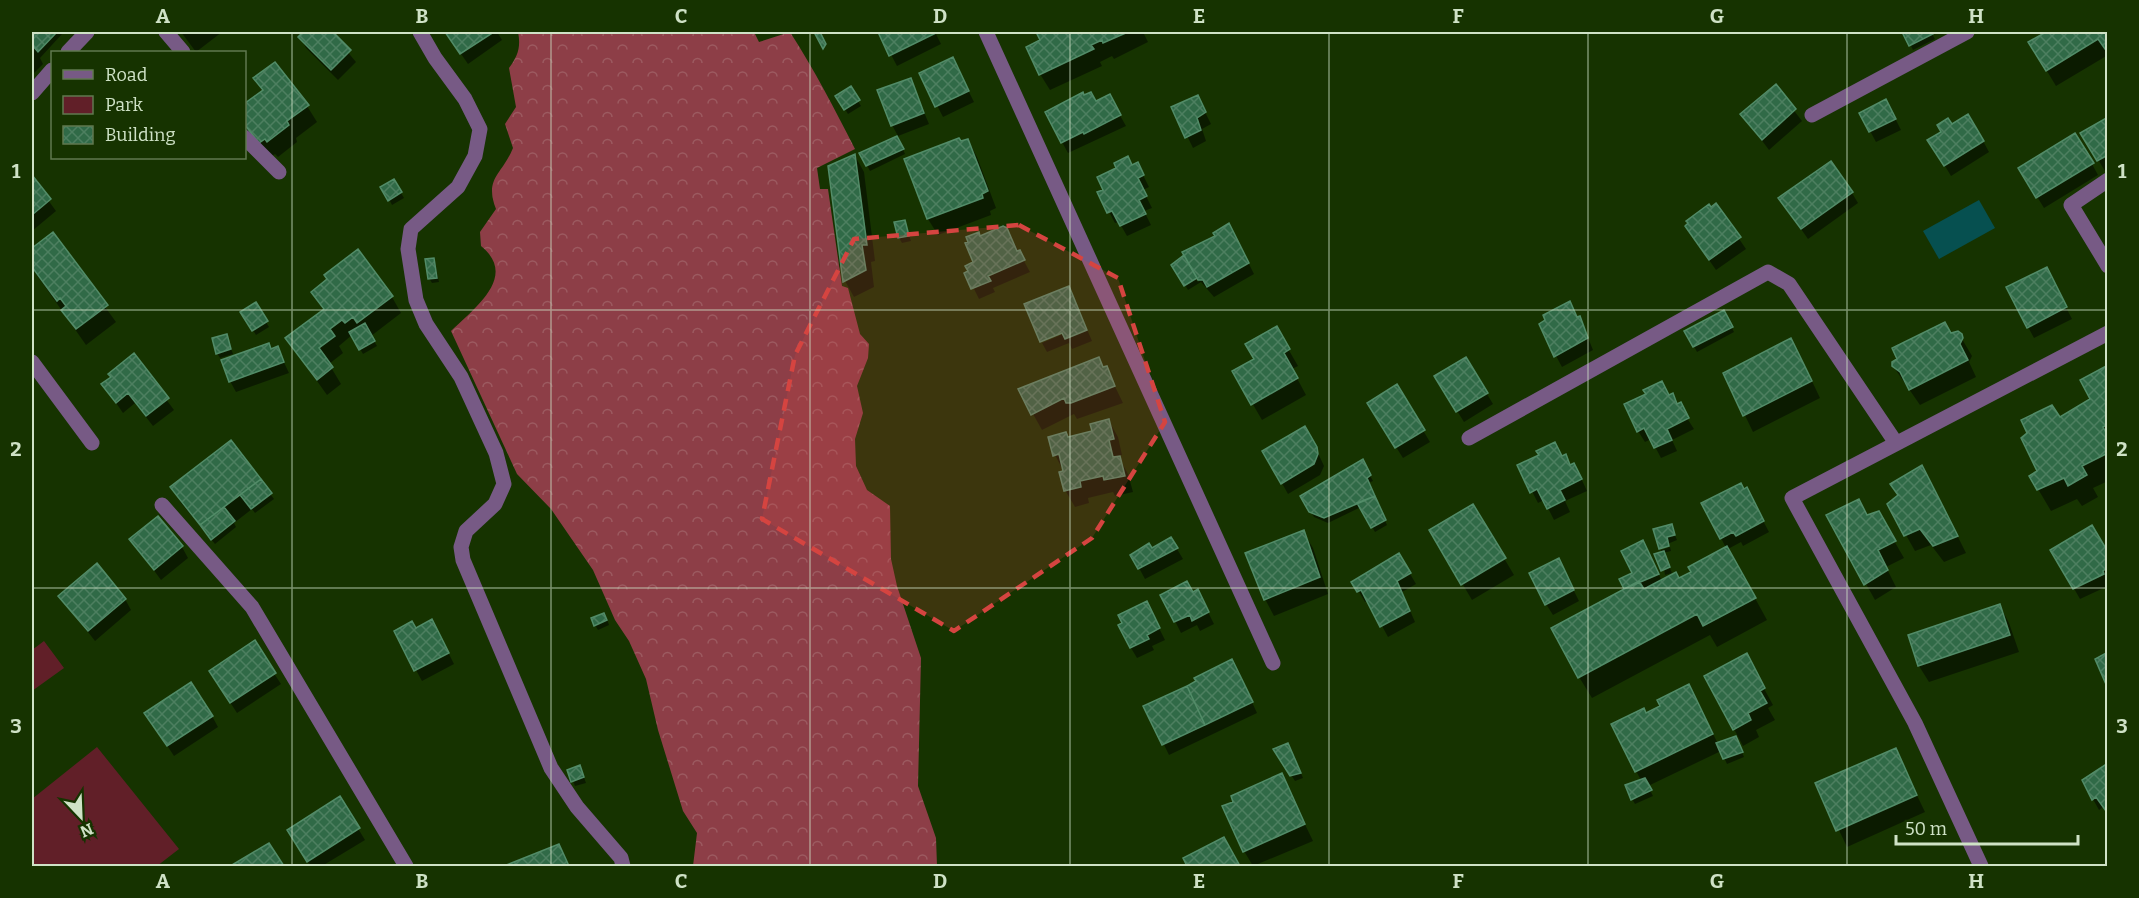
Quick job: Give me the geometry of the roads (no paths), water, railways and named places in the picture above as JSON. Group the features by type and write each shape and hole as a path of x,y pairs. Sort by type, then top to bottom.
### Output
{"street":[{"path":"69,51 87,32"},
{"path":"166,32 182,51"},
{"path":"420,32 435,58 465,99 480,129 475,156 458,187 411,229 408,249 416,300 426,324 461,377 496,453 504,484 495,504 466,531 461,547 463,561 550,768 577,807 621,858 623,867"},
{"path":"986,32 1273,663"},
{"path":"1812,115 1967,32"},
{"path":"32,93 51,71"},
{"path":"246,139 279,172"},
{"path":"2108,180 2071,205 2108,266"},
{"path":"1469,438 1768,272 1789,284 1896,443"},
{"path":"1981,867 1915,723 1792,498 2108,333"},
{"path":"32,362 92,443"},
{"path":"162,505 252,607 406,867"}],"water":[{"path":"1979,200 1995,228 1939,259 1923,231"}]}
